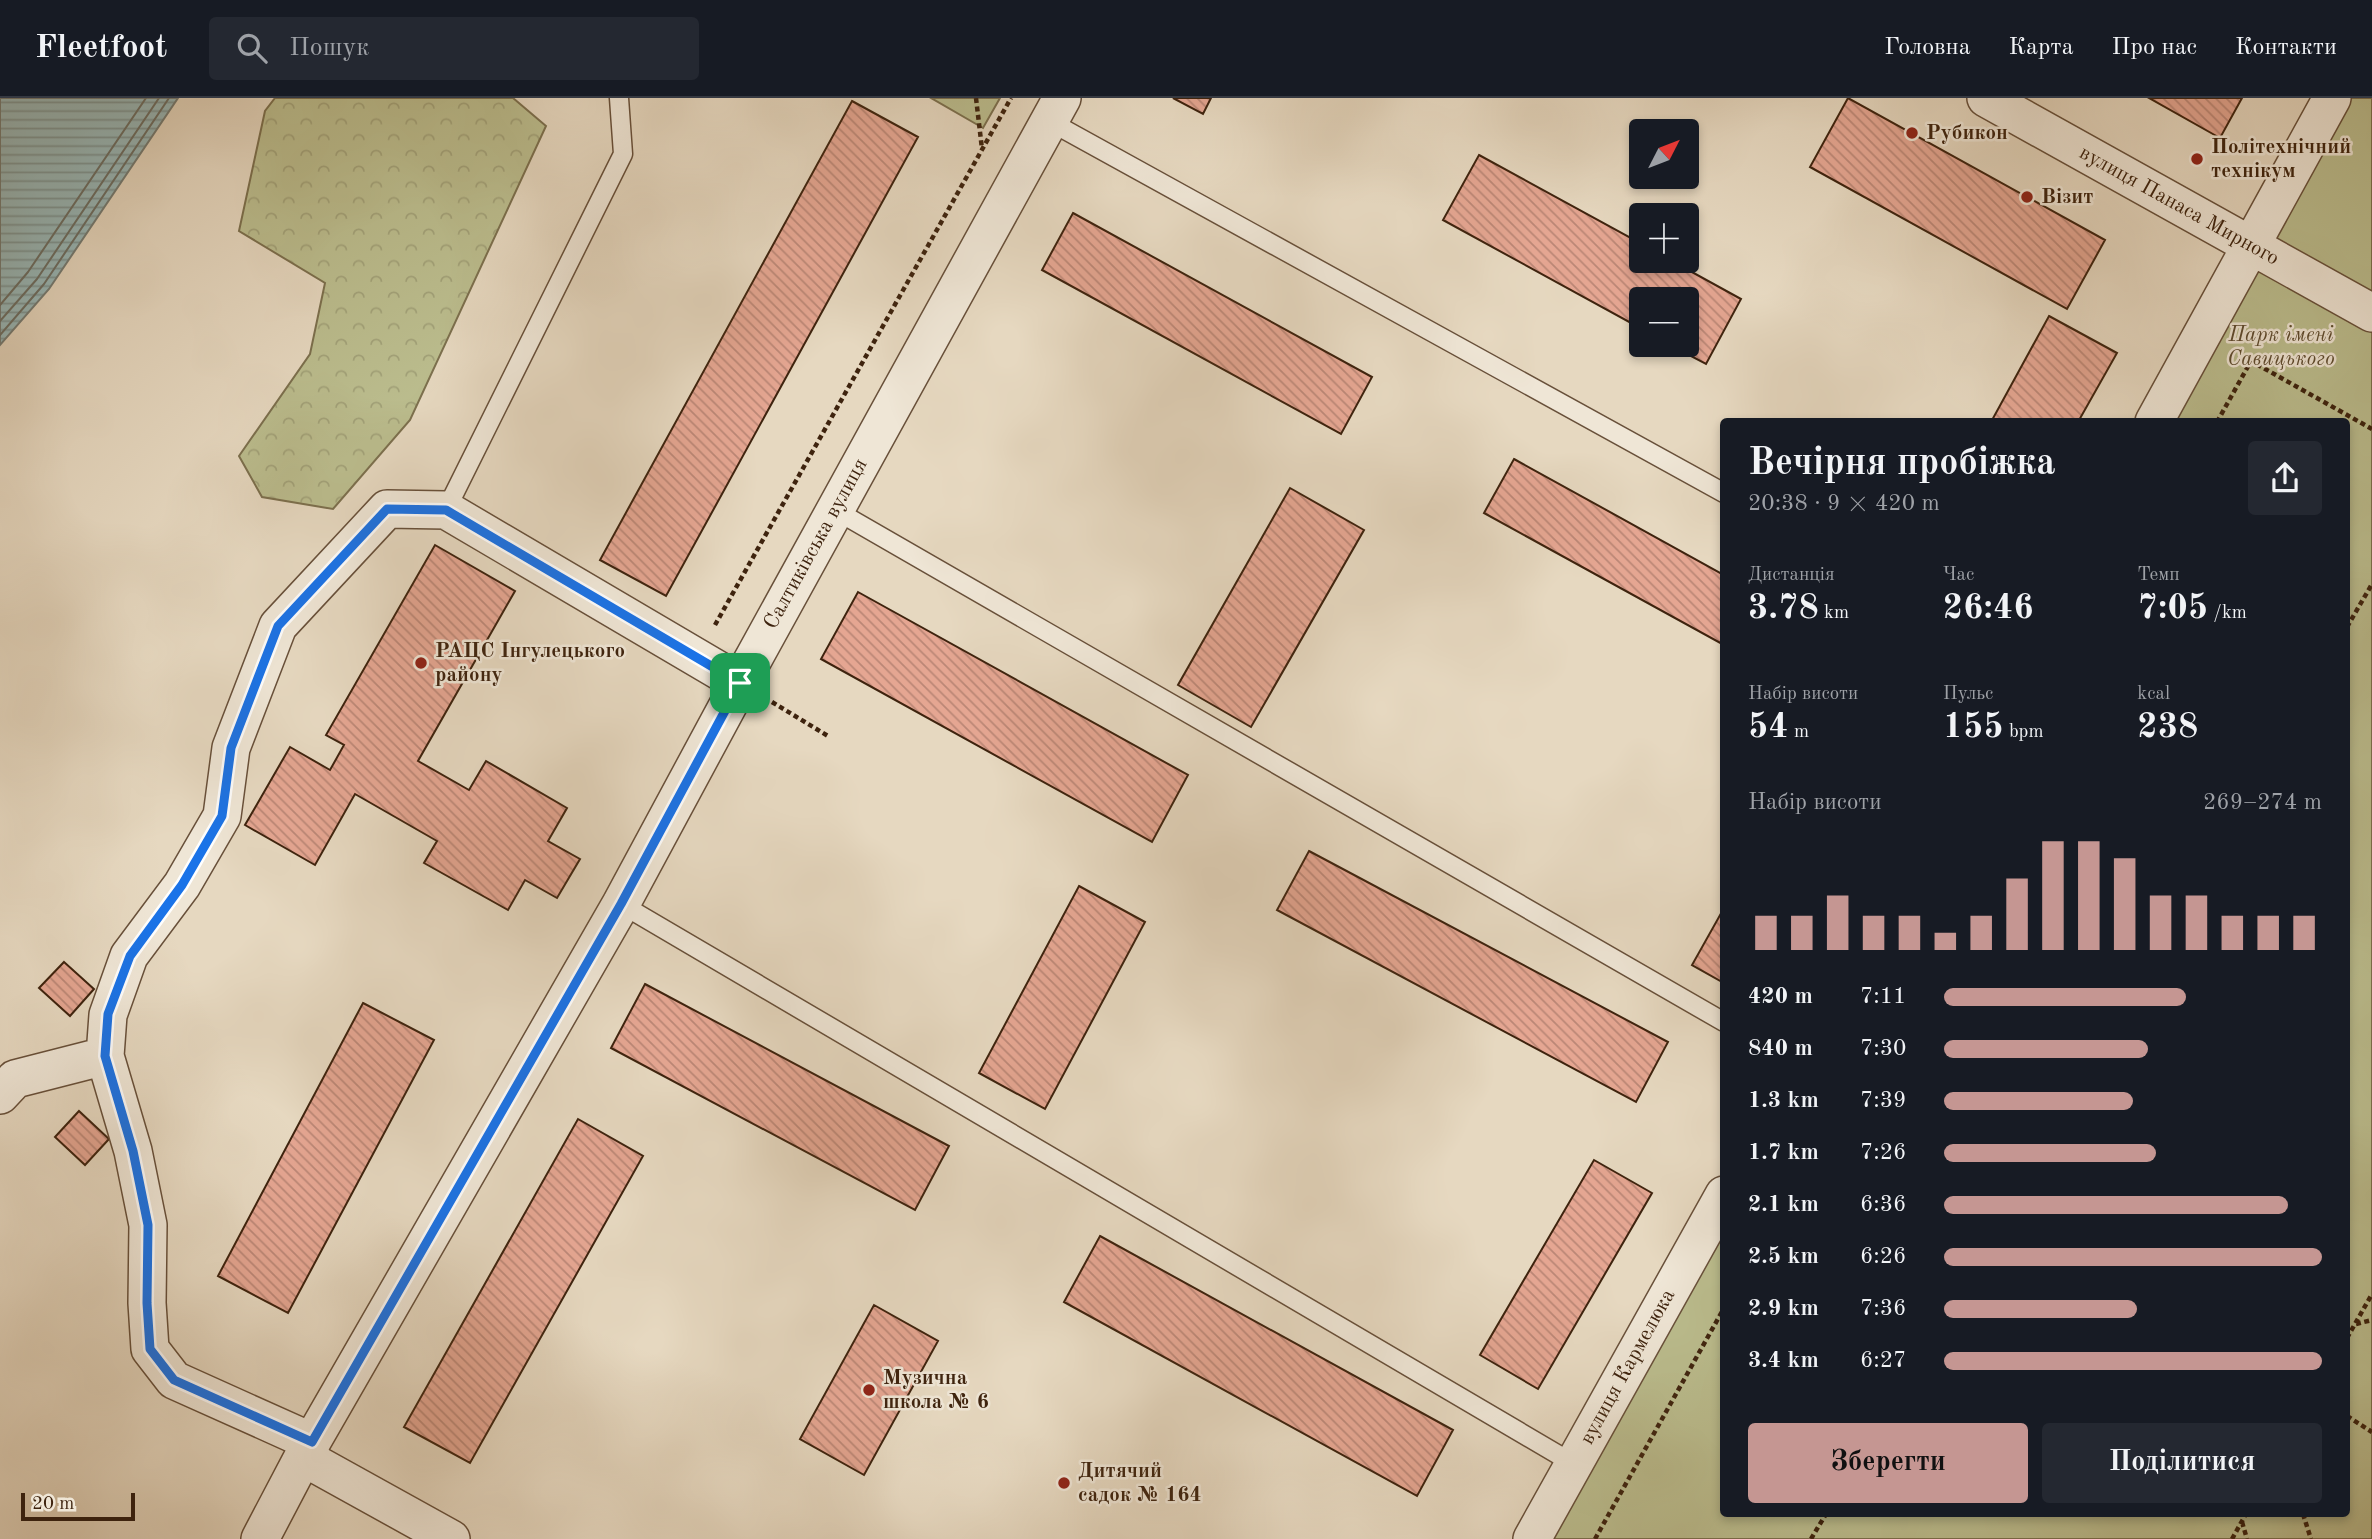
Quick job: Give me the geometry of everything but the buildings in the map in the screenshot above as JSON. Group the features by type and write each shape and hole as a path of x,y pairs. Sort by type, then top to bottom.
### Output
{"street":[{"name":"вулиця Панаса Мирного","path":"1986,98 2372,313"},
{"path":"2156,418 2332,98"},
{"name":"Салтиківська вулиця","path":"260,1539 307,1449 621,904 1056,109"},
{"path":"451,1539 307,1449 174,1380 150,1349 147,1303 148,1225 133,1151 105,1056 108,1014 130,956 182,885 222,816 231,748 278,626 387,509 446,510 740,683"},
{"path":"0,1095 15,1079 105,1056"},
{"name":"вулиця Кармелюка","path":"1532,1539 1720,1202"}],"lane":[{"path":"446,510 623,154 619,98"},
{"path":"1056,109 1720,491"},
{"path":"835,510 1720,1020"},
{"path":"621,904 1574,1464"}],"path":[{"path":"976,98 982,149"},
{"path":"697,658 1011,98"},
{"path":"2219,418 2251,361 2372,429"},
{"path":"2350,622 2372,584"},
{"path":"740,683 828,736"},
{"path":"2350,1333 2372,1294"},
{"path":"1595,1539 1720,1315"},
{"path":"2355,1324 2372,1320"},
{"path":"2350,1418 2372,1432"},
{"path":"1811,1539 1824,1517"},
{"path":"2232,1539 2244,1517"},
{"path":"2304,1517 2311,1539"},
{"path":"2242,1522 2247,1539"}],"green space":[{"path":"275,98 513,98 546,126 410,420 333,509 262,497 239,456 310,354 325,283 239,231 265,111"},
{"path":"931,98 1000,98 983,128"},
{"name":"Парк імені Савицького","path":"2332,98 2372,98 2372,1539 1532,1539 1720,1202 1720,1517 2350,1517 2350,418 2156,418"}],"water":[{"path":"0,98 178,98 49,289 0,345"}],"place":[{"name":"Рубикон","path":"1912,133"},
{"name":"Політехнічний технікум","path":"2197,159"},
{"name":"Візит","path":"2027,197"},
{"name":"РАЦС Інгулецького району","path":"421,663"},
{"name":"Музична школа № 6","path":"869,1390"},
{"name":"Дитячий садок № 164","path":"1064,1483"}],"route":[{"path":"387,509 446,510 740,683 621,904 312,1442 174,1380 150,1349 147,1303 148,1225 133,1151 105,1056 108,1014 130,956 182,885 222,816 231,748 278,626 387,509"}]}
